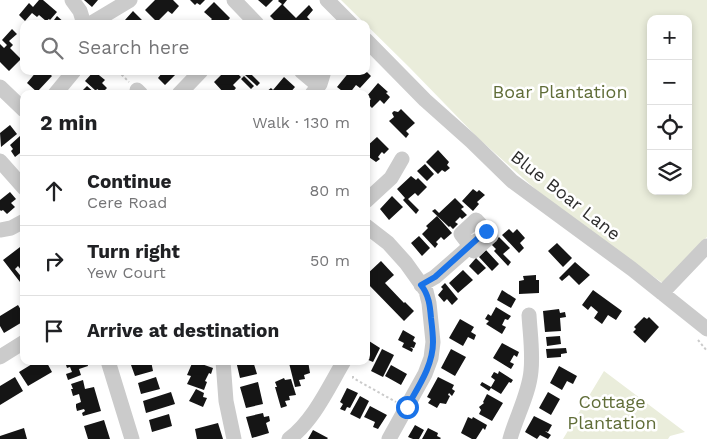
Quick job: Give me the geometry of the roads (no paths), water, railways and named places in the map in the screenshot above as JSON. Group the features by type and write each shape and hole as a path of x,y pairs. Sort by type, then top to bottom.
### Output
{"street":[{"path":"72,0 80,11 83,20"},
{"path":"97,20 130,0"},
{"path":"234,0 250,20"},
{"path":"327,0 347,20"},
{"name":"Blue Boar Lane","path":"370,44 424,100 471,141 512,181 662,292 707,329"},
{"path":"58,90 71,75"},
{"path":"183,90 197,75"},
{"path":"306,75 314,82 319,83"},
{"path":"0,87 20,106"},
{"path":"370,197 391,178 402,158"},
{"path":"0,161 20,184"},
{"path":"0,230 11,228 20,223"},
{"path":"370,229 388,243 406,263 426,291 430,303 433,342 431,358 425,374 390,439"},
{"path":"421,285 435,277 486,231"},
{"path":"662,292 707,246"},
{"path":"510,439 531,371 525,325"},
{"path":"0,357 20,344"},
{"path":"109,365 132,439"},
{"path":"223,365 226,401 234,439"},
{"path":"289,439 304,426 346,369"}],"park label":[{"name":"Boar Plantation","path":"560,91"},
{"name":"Cottage Plantation","path":"612,411"}]}
